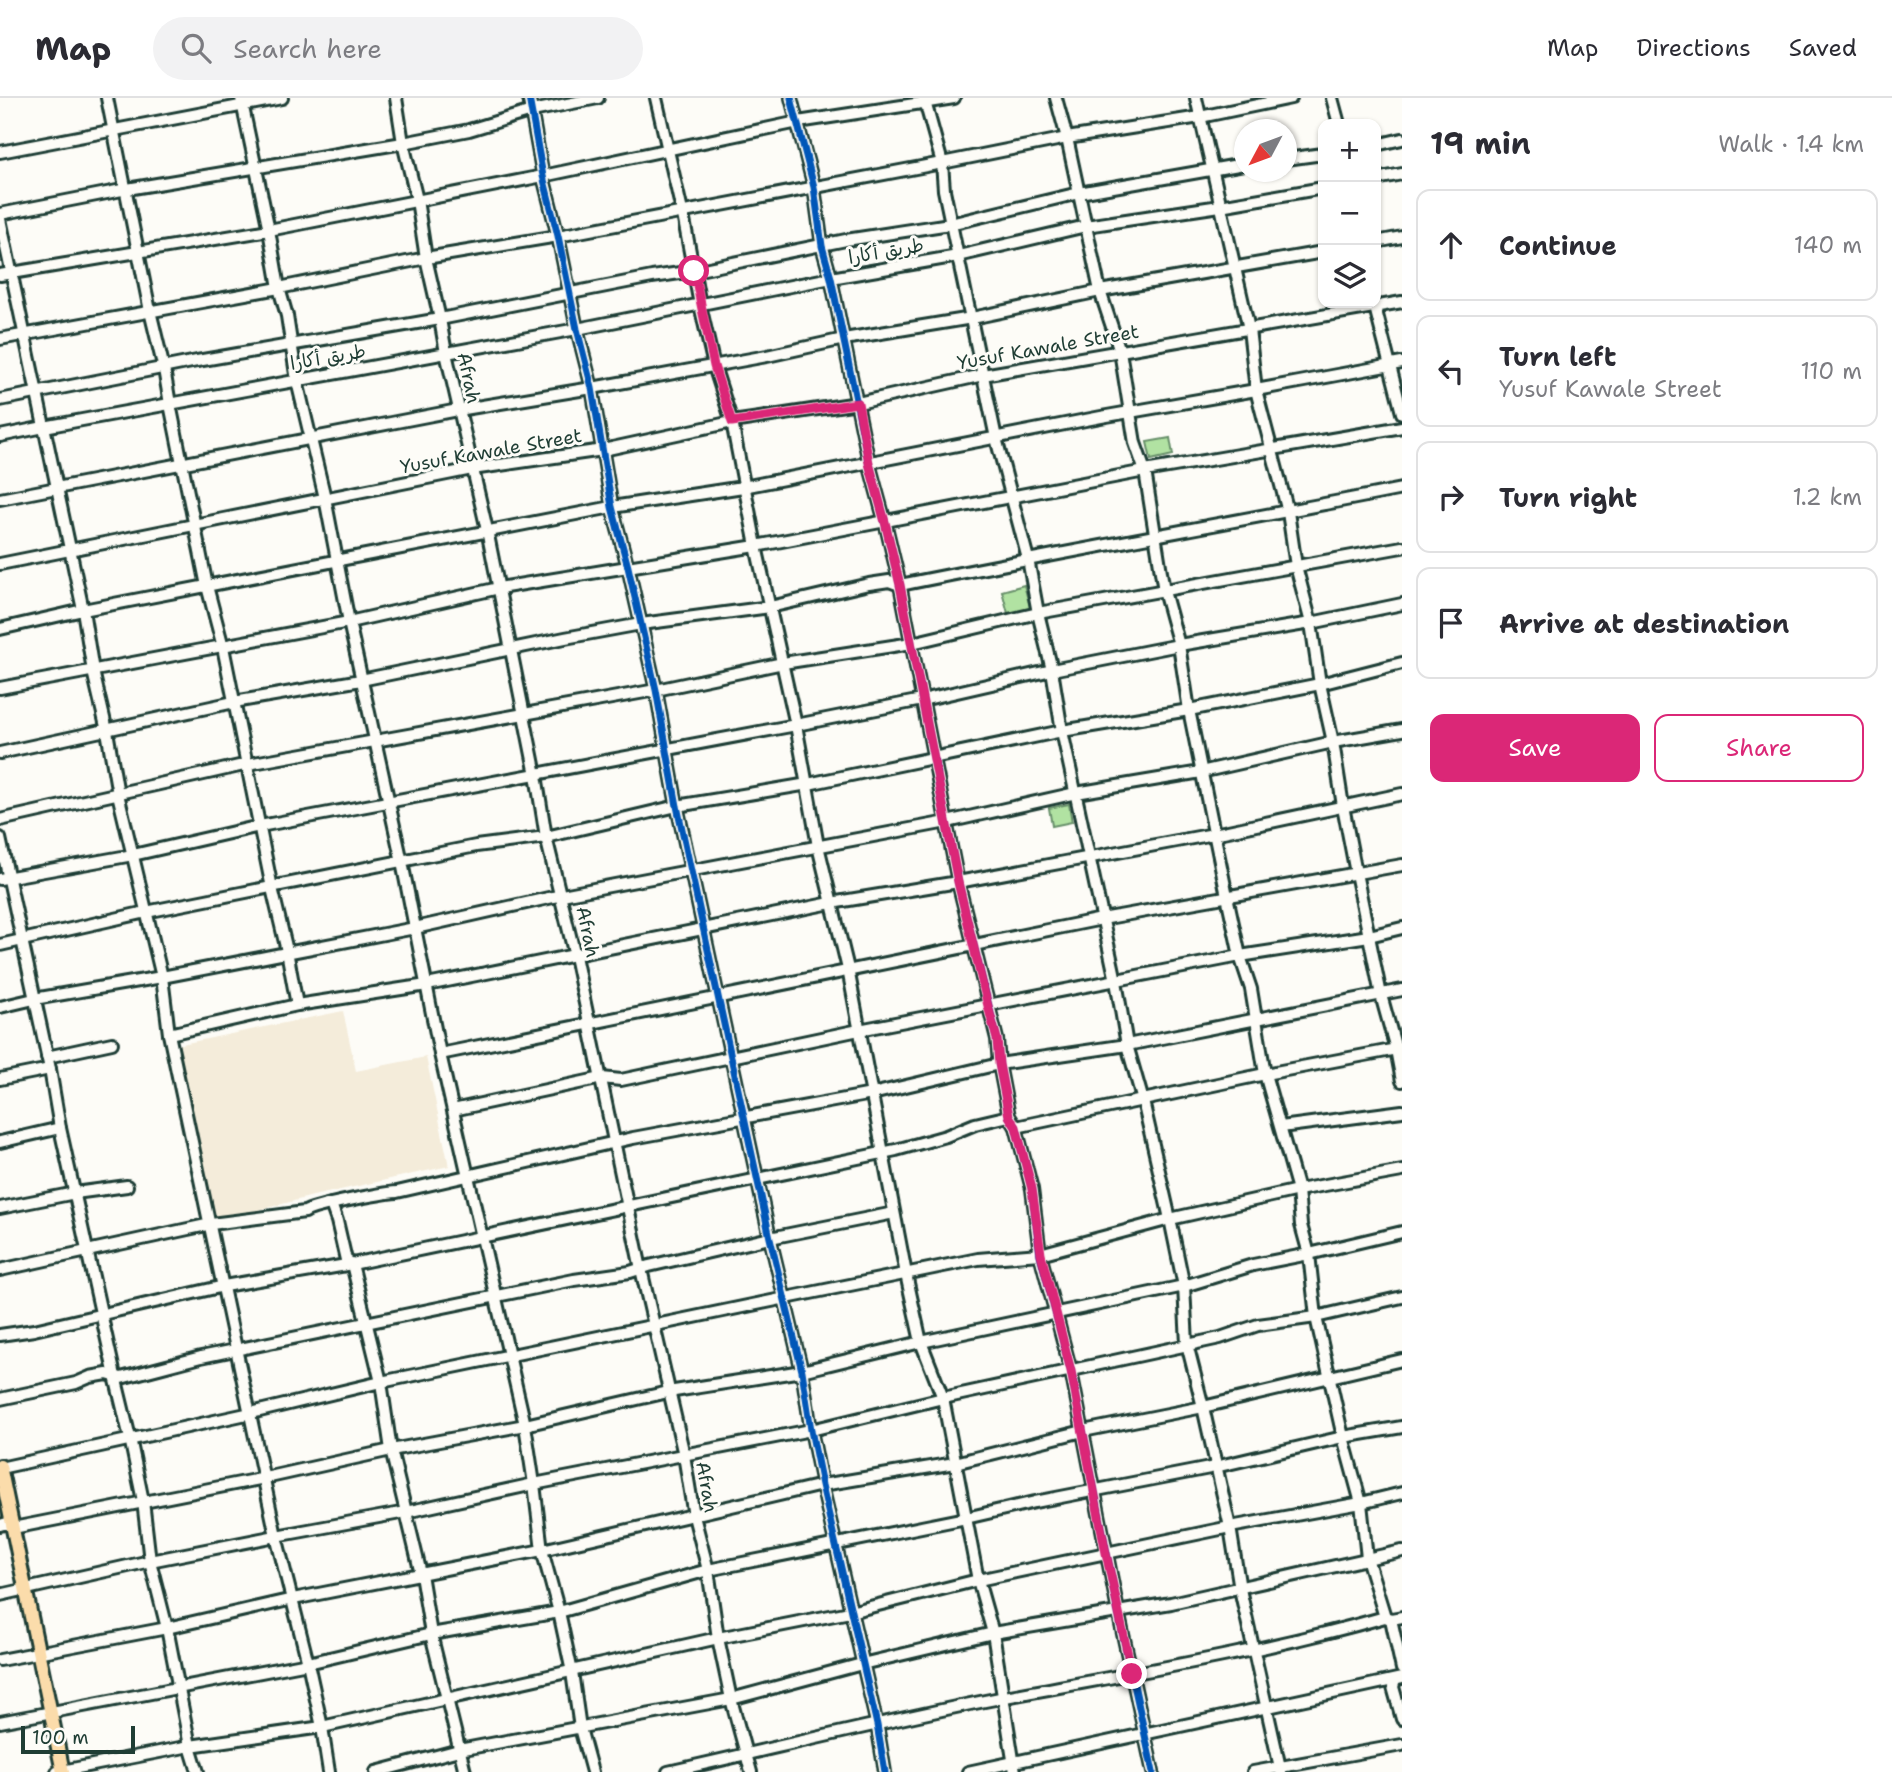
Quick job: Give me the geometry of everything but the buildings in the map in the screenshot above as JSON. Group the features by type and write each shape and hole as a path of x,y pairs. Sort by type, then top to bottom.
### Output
{"main road":[{"path":"0,1467 7,1526 24,1589 61,1772"}],"street":[{"path":"107,98 297,1006"},
{"path":"0,152 242,102 282,98"},
{"name":"Afrah","path":"397,98 403,143 417,200 426,258 499,587 546,837 562,895 641,1269 684,1455 731,1699 751,1772"},
{"path":"530,98 543,176 592,388 612,506 656,690 677,806 802,1371 822,1485 877,1725 885,1772"},
{"path":"0,214 127,189 403,143 469,130 532,111 598,98"},
{"path":"656,98 714,366 732,422 743,487 808,784 818,846 848,969 920,1342 943,1398 978,1580 993,1633 1014,1768"},
{"path":"791,98 814,187 822,246 869,463 900,585 958,882 997,1039 1009,1116 1016,1127 1032,1189 1041,1254 1071,1371 1106,1553 1153,1772"},
{"path":"6,274 269,230 798,122 925,100 954,98"},
{"path":"1056,98 1100,291 1120,351 1135,443 1145,471 1164,592 1179,645 1189,710 1227,896 1240,956 1251,989 1265,1073 1298,1190 1316,1317 1361,1503 1367,1559 1393,1618 1402,1669"},
{"path":"1196,98 1249,329 1256,390 1288,512 1296,566 1311,623 1356,873 1381,995 1399,1049 1402,1082"},
{"path":"0,339 1291,98"},
{"path":"1332,98 1338,119"},
{"path":"925,100 942,163 950,224 996,438 1028,559 1052,670 1062,731 1116,981 1127,1045 1170,1219 1184,1286 1187,1345 1230,1527 1240,1589 1280,1769"},
{"path":"242,102 297,381 325,498 336,562 402,862 440,1054 525,1425 542,1550 559,1612 572,1672 580,1728 592,1772"},
{"path":"1381,144 1402,139"},
{"path":"1297,158 1318,155"},
{"path":"0,400 197,361 694,271 846,240 950,224 1079,193 1234,166"},
{"path":"1381,178 1402,174"},
{"name":"طريق أكارا","path":"0,436 958,256 1086,226 1318,189"},
{"path":"0,219 6,274 24,334 37,393 83,610 118,794 162,977 169,1034 276,1536 322,1727 329,1772"},
{"path":"1381,241 1402,237"},
{"path":"0,499 458,410 714,366 1100,291 1318,253"},
{"name":"Yusuf Kawale Street","path":"1381,304 1402,302"},
{"name":"Yusuf Kawale Street","path":"0,564 472,470 603,450 732,422 858,403 983,375 1354,308"},
{"path":"1375,308 1402,413"},
{"path":"0,629 83,610 612,506 743,487 1402,363"},
{"path":"0,688 349,622 499,587 756,546 1145,471 1402,426"},
{"path":"0,753 234,702 361,680 641,624 770,607 869,584 890,581 900,585 1402,489"},
{"path":"0,820 248,764 656,690 783,663 912,643 1038,613 1402,547"},
{"path":"4,878 133,855 260,826 796,725 1179,645 1311,623 1402,604"},
{"path":"0,945 146,912 476,846 546,837 677,806 808,784 1062,731 1189,710 1320,684 1402,663"},
{"path":"0,1007 415,928 562,895 947,822 1076,793 1201,772 1333,742 1402,730"},
{"path":"169,1034 297,1006 427,985 831,903 1214,834 1402,794"},
{"path":"0,838 4,878 22,942 50,1069 60,1128 143,1501 150,1561 198,1772"},
{"path":"440,1054 1102,919 1402,865"},
{"path":"453,1110 602,1078 621,1080 859,1030 1240,956 1369,936 1402,928"},
{"path":"0,1270 211,1224 304,1212 309,1208 468,1176 615,1142 872,1094 999,1064 1127,1045 1402,990"},
{"path":"47,1057 112,1043"},
{"path":"1016,1127 1265,1073 1399,1049"},
{"path":"0,1079 50,1069"},
{"path":"1281,1127 1402,1111"},
{"path":"0,1335 34,1330 224,1286 352,1264 883,1152 1009,1116"},
{"path":"0,1142 60,1128"},
{"path":"0,1467 381,1382 786,1298 978,1259 1041,1254 1170,1219 1298,1190 1402,1171"},
{"path":"0,1208 127,1186"},
{"path":"331,1204 346,1260 352,1264 381,1382 391,1450 421,1574 431,1634 465,1772"},
{"path":"0,1399 107,1374 121,1378 189,1359 574,1280 641,1269 771,1238 894,1213"},
{"path":"7,1526 265,1478 391,1450 525,1425 668,1392 802,1371 920,1342 1184,1286 1253,1265 1402,1232"},
{"path":"0,1595 150,1561 811,1430 943,1398 1220,1338 1258,1325 1316,1317 1402,1297"},
{"path":"0,1660 542,1550 822,1485 955,1463 1083,1431 1203,1407 1402,1360"},
{"path":"0,1722 308,1663 431,1634 559,1612 708,1570 1215,1467 1343,1437 1402,1427"},
{"path":"61,1772 190,1746 322,1727 718,1638 850,1612 978,1580 1402,1493"},
{"path":"376,1772 459,1751 731,1699 993,1633 1171,1603 1402,1551"},
{"path":"668,1772 1003,1698 1254,1650 1393,1618"},
{"path":"968,1772 1014,1768 1144,1733 1398,1679"},
{"path":"1398,1679 1393,1687 1402,1719"},
{"path":"1253,1772 1402,1745"}],"shaded area":[{"path":"343,1011 356,1071 426,1057 449,1166 212,1222 177,1045"}],"green space":[{"path":"1170,438 1173,455 1151,460 1147,442"},
{"path":"1024,585 1031,611 1009,617 1002,591"},
{"path":"1069,804 1072,822 1052,826 1049,808"}],"cycle path":[{"path":"529,98 543,176 592,388 612,507 656,690 677,806 770,1238 802,1371 822,1485 877,1725 885,1772"},
{"path":"791,98 814,187 822,246 869,463 900,585 958,882 997,1039 1009,1116 1016,1127 1032,1189 1040,1254 1071,1371 1153,1772"}],"route":[{"path":"694,271 714,366 732,422 858,403 869,463 900,585 958,882 997,1039 1009,1116 1016,1127 1032,1189 1041,1254 1071,1371 1132,1674"}]}
